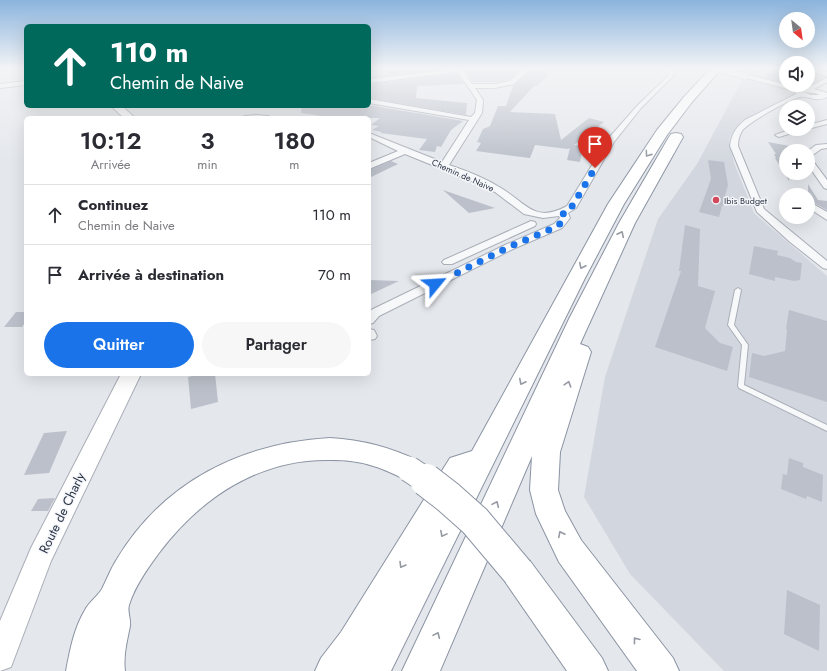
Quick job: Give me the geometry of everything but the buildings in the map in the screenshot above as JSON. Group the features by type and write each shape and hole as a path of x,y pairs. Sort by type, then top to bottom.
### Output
{"highway":[{"path":"371,671 597,238 645,157 687,100"},
{"path":"697,106 702,100"},
{"path":"421,671 580,320 627,223 663,158 683,126"},
{"path":"580,320 586,337 573,370 546,452 544,490 551,514 570,551 660,671"},
{"path":"85,671 95,624 111,605 129,569 157,531 178,508 207,486 241,468 270,456 299,450 328,448 359,451 385,458 410,469 432,483 482,529 518,572 589,671"},
{"path":"334,671 354,645 460,466 481,460"},
{"path":"106,671 105,662 113,622 111,605"}],"main road":[{"path":"118,108 128,116"},
{"name":"Route de Charly","path":"0,656 40,557 130,376"}],"street":[{"path":"445,165 472,119 478,113 480,100"},
{"path":"371,318 375,313 540,232 558,226 565,218 563,213 571,208 611,141 646,100"},
{"path":"371,101 472,119"},
{"path":"779,105 748,121 742,126 734,138 734,146 760,210 794,240 827,266"},
{"path":"815,125 827,122"},
{"name":"Chemin de Naive","path":"371,136 406,151 445,165 494,187 532,219 563,213"},
{"path":"815,150 819,147 827,146"},
{"path":"371,165 406,151"},
{"path":"815,169 827,186"},
{"path":"815,208 827,217"},
{"path":"448,262 532,219 540,232"}],"lane":[{"path":"738,290 731,325 746,345 741,386 827,428"}],"shaded area":[{"path":"731,100 779,100 779,104 743,122 729,139 734,163 754,213 827,276 827,671 724,671 630,574 584,497 605,377 658,219 697,164"}],"place":[{"name":"Ibis Budget","path":"716,200"}],"route":[{"path":"435,284 540,232 558,226 565,218 563,213 571,208 595,168"}]}
